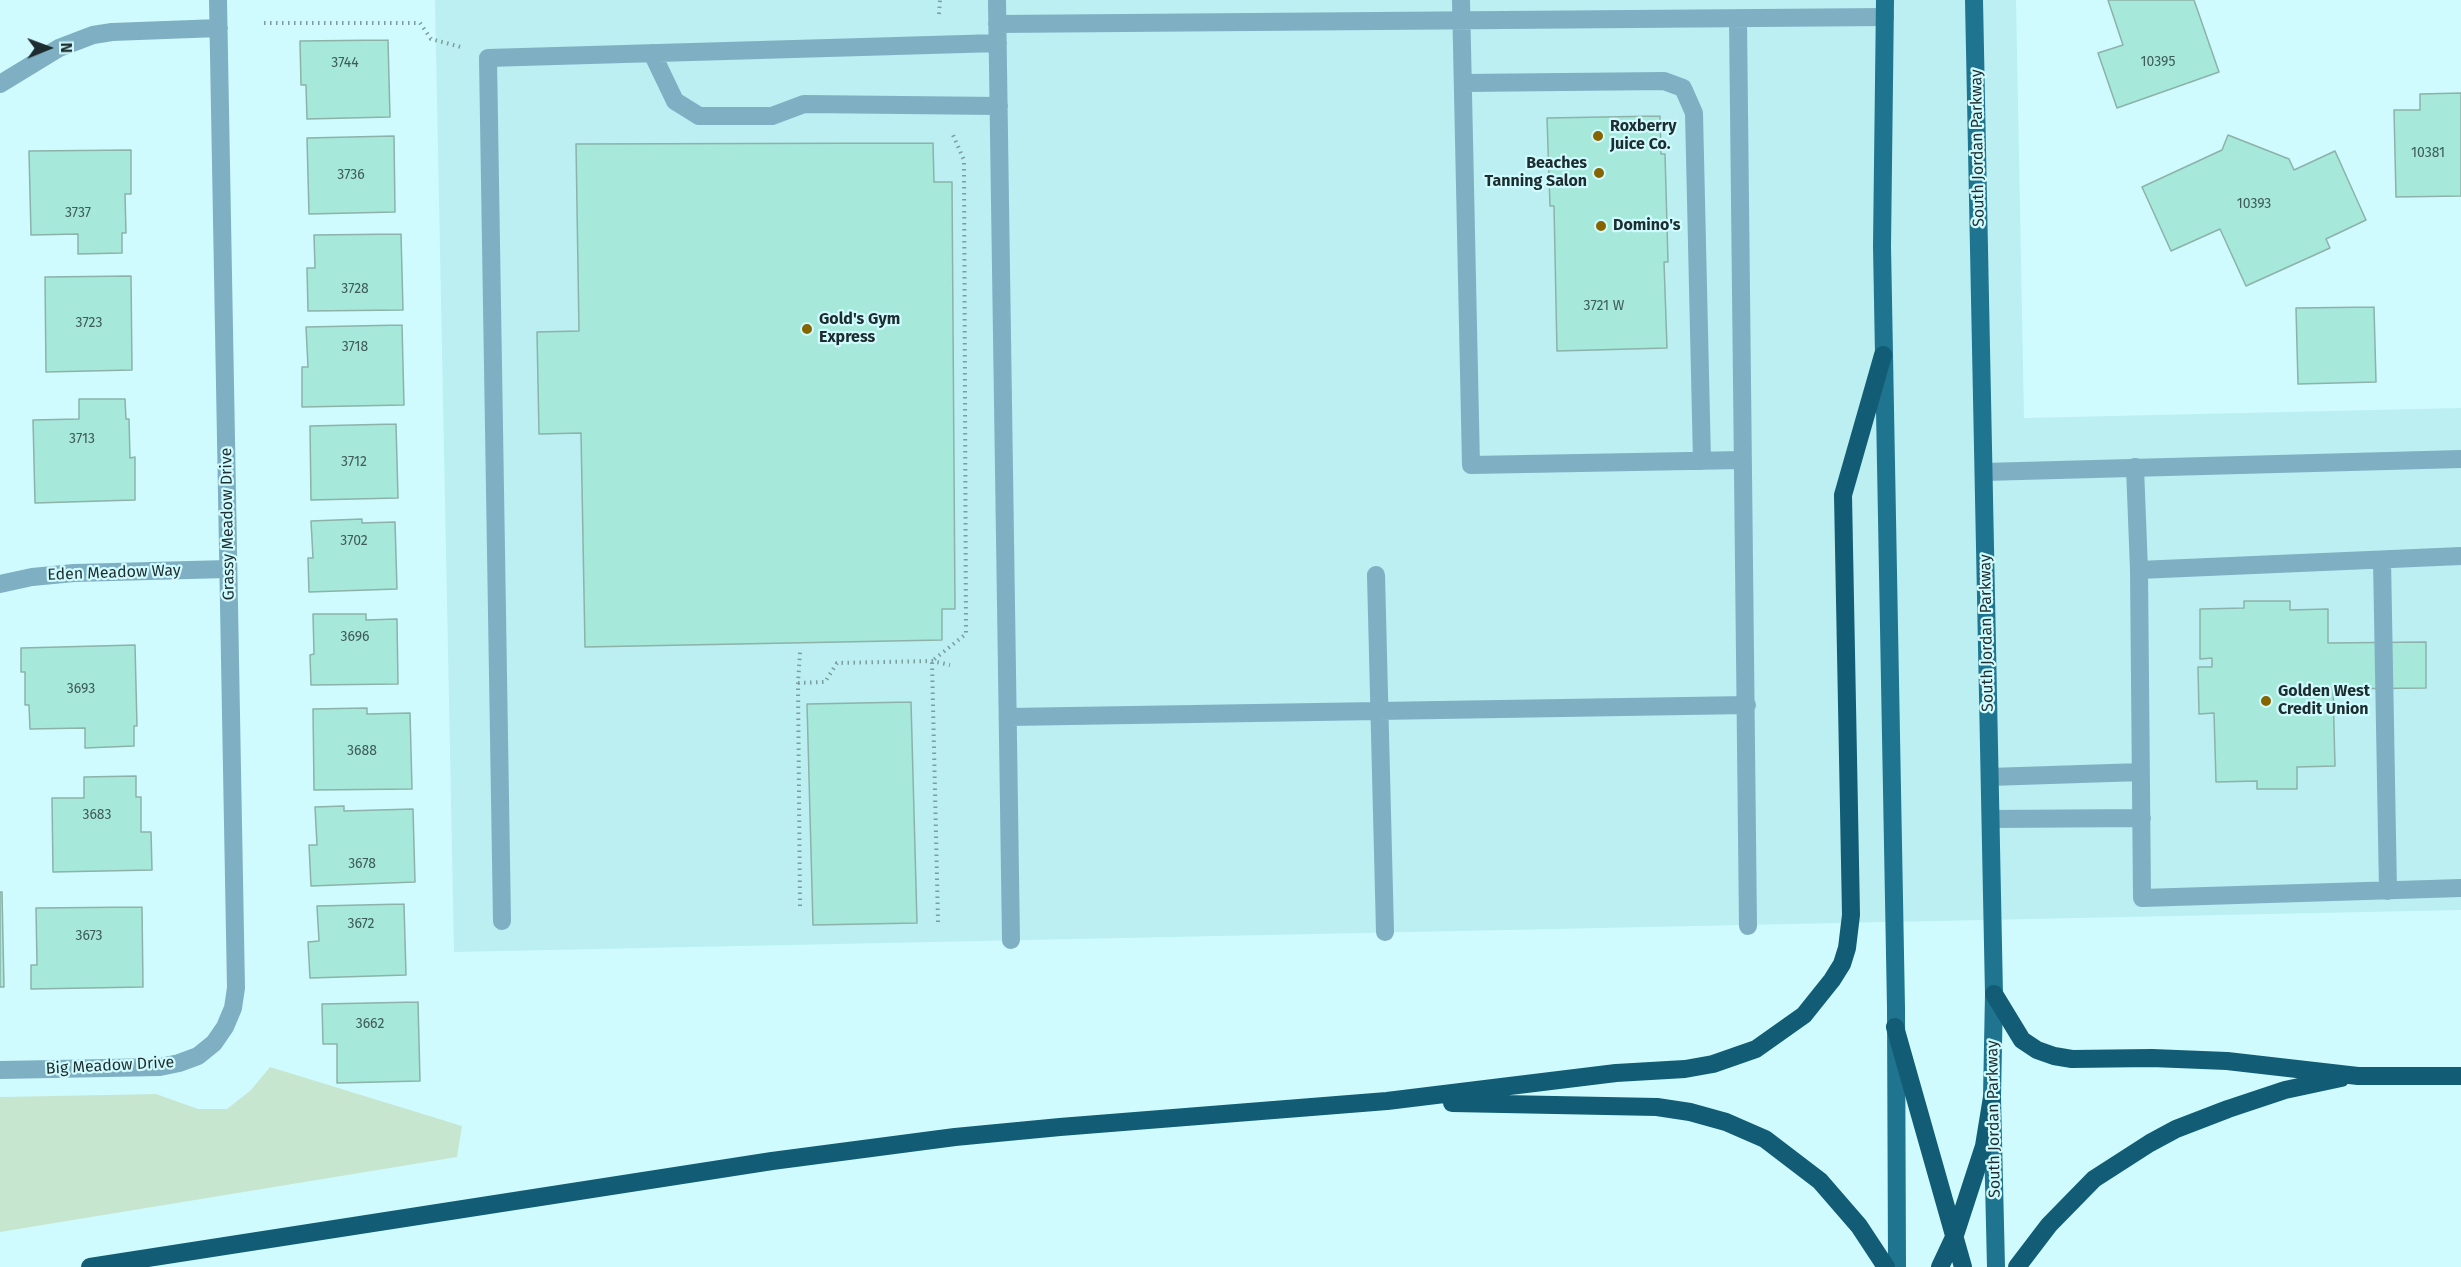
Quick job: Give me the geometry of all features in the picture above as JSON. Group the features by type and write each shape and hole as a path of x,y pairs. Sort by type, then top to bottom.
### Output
{"highway":[{"path":"90,1267 772,1161 944,1139 1156,1118 1387,1101 1616,1073 1685,1069 1713,1064 1756,1048 1784,1031 1804,1015 1832,980 1842,964 1847,948 1851,915 1843,495 1883,355"},
{"path":"1994,994 2022,1040 2037,1050 2072,1059 2152,1058 2227,1061 2358,1076 2461,1076"},
{"path":"1895,1027 1963,1267"},
{"path":"2017,1267 2049,1225 2094,1179 2150,1143 2202,1118 2276,1093 2358,1076"},
{"path":"1940,1267 1955,1235 1984,1146 1992,1097"},
{"path":"1387,1101 1639,1106 1690,1112 1726,1122 1765,1139 1820,1181 1859,1226 1886,1267"}],"main road":[{"name":"South Jordan Parkway","path":"1974,0 1991,819 1994,994 1992,1097 1996,1267"},
{"path":"1885,9 1883,355 1897,1267"}],"street":[{"name":"Grassy Meadow Drive","path":"214,1043 225,1027 233,1008 236,988 218,0"},
{"path":"997,0 1011,940"},
{"path":"1461,0 1470,465 1743,460"},
{"path":"998,24 1738,19 1885,9"},
{"path":"1738,19 1748,926"},
{"path":"0,84 59,48 93,35 112,32 219,28"},
{"path":"502,921 488,58 998,43"},
{"path":"652,53 675,101 699,116 772,116 804,104 999,106"},
{"path":"1463,84 1664,81 1683,88 1694,113 1702,461"},
{"path":"1984,472 2461,459"},
{"path":"2135,467 2139,570 2142,897 2461,888"},
{"path":"2139,570 2461,556"},
{"path":"2382,560 2388,891"},
{"name":"Eden Meadow Way","path":"0,584 32,577 74,573 228,569"},
{"path":"1377,575 1385,932"},
{"path":"1009,717 1747,705"},
{"path":"1990,777 2141,772"},
{"path":"1991,819 2142,818"},
{"name":"Big Meadow Drive","path":"0,1070 160,1067 179,1064 198,1056 214,1043"}],"path":[{"path":"938,20 940,0"},
{"path":"264,23 420,23 431,39 456,45"},
{"path":"932,662 966,634 964,160 951,131"},
{"path":"800,652 798,683 800,906"},
{"path":"932,662 938,922"},
{"path":"798,683 825,682 837,663 932,662 950,665"}],"shaded area":[{"path":"435,0 2016,0 2024,418 2461,408 2461,910 454,952"}],"green space":[{"path":"270,1067 462,1126 457,1157 0,1232 0,1097 156,1094 198,1109 227,1109 251,1090"}],"building":[{"path":"2108,0 2194,0 2219,72 2117,108 2098,53 2123,45"},
{"path":"388,40 390,117 307,119 306,85 301,85 300,41"},
{"path":"2461,93 2461,196 2396,197 2394,110 2420,110 2420,94"},
{"path":"1660,116 1661,154 1665,154 1668,262 1664,262 1667,348 1557,351 1554,206 1550,206 1547,118"},
{"path":"2228,135 2289,159 2294,170 2335,151 2366,220 2326,239 2330,248 2246,286 2220,229 2171,251 2142,187 2222,150"},
{"path":"394,136 395,212 309,214 307,138"},
{"path":"933,143 934,182 952,182 955,609 942,609 942,640 585,647 581,433 539,434 537,332 579,331 576,144"},
{"path":"131,150 131,194 125,194 126,233 122,233 122,253 78,254 78,234 31,235 29,151"},
{"path":"401,234 403,310 308,311 307,268 315,268 314,235"},
{"path":"131,276 132,370 46,372 45,277"},
{"path":"2374,307 2376,382 2298,384 2296,308"},
{"path":"402,325 404,405 302,407 302,367 308,367 306,327"},
{"path":"79,399 125,399 126,419 129,419 130,458 135,457 135,500 35,503 33,420 79,419"},
{"path":"396,424 398,498 311,500 310,426"},
{"path":"362,519 362,523 395,522 397,589 309,592 308,558 313,558 311,521"},
{"name":"Golden West Credit Union","path":"2244,601 2290,601 2290,610 2328,609 2328,643 2426,642 2426,688 2333,689 2335,766 2297,767 2297,789 2257,789 2257,781 2216,782 2214,713 2199,714 2198,667 2212,667 2212,658 2200,659 2200,609 2244,608"},
{"path":"313,614 366,614 366,620 397,619 398,684 311,685 310,655 314,654"},
{"path":"135,645 137,726 134,726 134,746 85,748 85,728 30,729 29,705 25,705 25,672 21,672 21,648"},
{"path":"911,702 917,923 813,925 807,704"},
{"path":"367,708 367,714 410,713 412,789 314,790 313,709"},
{"path":"136,776 136,797 141,797 141,832 151,832 152,870 53,872 52,798 84,798 84,777"},
{"path":"344,806 344,811 413,809 415,882 311,886 309,845 317,845 315,807"},
{"path":"0,892 2,892 4,987 0,987"},
{"path":"404,904 406,975 310,978 308,942 319,941 317,906"},
{"path":"142,907 143,987 31,989 31,965 37,965 36,908"},
{"path":"418,1002 420,1081 337,1083 337,1044 323,1044 322,1004"}],"place":[{"name":"Roxberry Juice Co.","path":"1598,136"},
{"name":"Beaches Tanning Salon","path":"1599,173"},
{"name":"Domino's","path":"1601,226"},
{"name":"Gold's Gym Express","path":"807,329"},
{"name":"Golden West Credit Union","path":"2266,701"}]}
